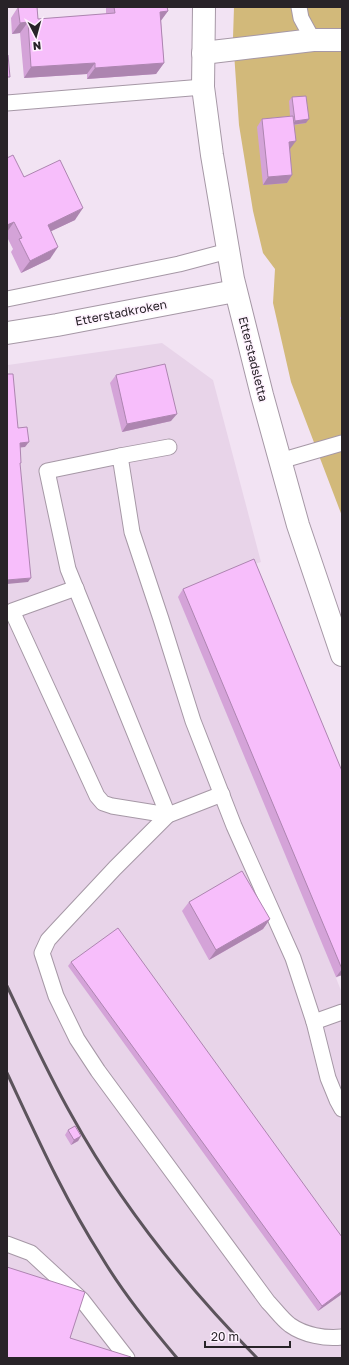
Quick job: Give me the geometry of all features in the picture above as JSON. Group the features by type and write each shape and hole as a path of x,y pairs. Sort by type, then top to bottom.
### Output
{"street":[{"name":"Etterstadsletta","path":"204,7 203,87 212,155 235,291 298,525 342,655"},
{"path":"204,53 313,40 342,40"},
{"name":"Etterstadkroken","path":"7,333 65,324 235,291"}],"lane":[{"path":"299,7 301,18 313,40"},
{"path":"7,103 203,87"},
{"path":"7,299 179,264 228,251"},
{"path":"280,461 342,443"},
{"path":"168,815 68,569 47,471 169,447"},
{"path":"120,456 132,532 193,721 234,826 292,958 314,1022 328,1078 342,1109"},
{"path":"76,588 10,611 97,796 103,803 112,806 168,815"},
{"path":"222,794 168,815 111,872 48,940 42,953 56,996 77,1039 98,1070 268,1302 289,1324 297,1329 322,1337 342,1337"},
{"path":"314,1022 342,1012"},
{"path":"7,1244 31,1253 82,1300 127,1358"}],"shaded area":[{"path":"234,7 342,7 342,516 291,382 273,303 275,269 263,253 253,211 239,125 233,38"},
{"path":"162,343 213,380 261,562 249,566 342,793 342,975 336,978 342,993 342,1358 7,1358 7,379 10,378 8,365"}],"building":[{"path":"18,7 37,7 38,19 115,13 114,7 167,7 168,11 160,12 164,63 95,68 95,63 31,67 28,22 20,23"},
{"path":"8,55 10,77 7,77"},
{"path":"306,96 309,119 295,121 292,97"},
{"path":"293,116 296,141 289,142 292,175 268,177 262,119"},
{"path":"13,155 24,177 60,160 83,208 48,225 58,247 30,261 19,239 22,238 14,222 7,225 7,158"},
{"path":"165,364 177,414 127,424 116,375"},
{"path":"7,374 13,374 18,428 27,427 29,442 20,443 20,463 31,578 7,580"},
{"path":"254,559 342,771 342,969 183,589"},
{"path":"242,871 270,919 216,950 189,902"},
{"path":"118,928 342,1237 342,1291 322,1306 71,962"},
{"path":"75,1126 81,1136 74,1140 68,1130"},
{"path":"7,1267 85,1292 70,1338 131,1358 7,1358"}],"railway":[{"path":"7,986 38,1052 63,1100 91,1149 133,1213 180,1273 257,1358"},
{"path":"7,1073 51,1166 75,1212 109,1270 177,1358"}]}
